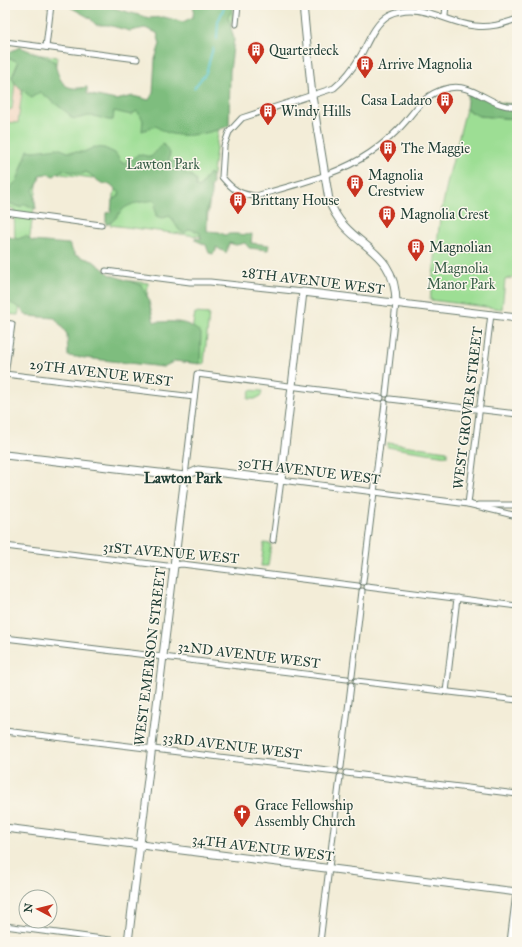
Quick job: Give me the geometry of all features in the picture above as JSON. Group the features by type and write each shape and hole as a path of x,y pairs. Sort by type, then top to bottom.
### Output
{"street":[{"path":"46,47 51,5"},
{"path":"236,24 238,5"},
{"path":"303,5 312,96 329,200 334,214 346,230 373,251 389,268 396,290 396,303 386,394 390,399 517,414"},
{"path":"445,16 446,5"},
{"path":"517,19 492,26 475,26 459,22 445,16 413,9 399,11 388,16 371,35 360,56 342,81 334,88 242,118 229,132 224,146 222,176 232,188 246,195 256,196 326,176 370,153 390,137 423,99 446,88 467,88 502,105 517,106"},
{"path":"5,42 137,59"},
{"path":"5,212 101,225"},
{"name":"28TH AVENUE WEST","path":"106,271 190,282 210,282 303,292 517,318"},
{"path":"272,540 281,480 303,292"},
{"name":"WEST GROVER STREET","path":"468,504 491,314"},
{"path":"5,322 12,324 5,374"},
{"name":"29TH AVENUE WEST","path":"5,374 194,397"},
{"name":"WEST EMERSON STREET","path":"128,942 197,374 292,386"},
{"path":"292,386 381,398 385,403"},
{"path":"381,398 383,394 386,394"},
{"path":"362,592 359,590 358,586 363,582 385,403 390,399"},
{"name":"30TH AVENUE WEST","path":"5,455 185,476 198,470 468,504 517,505"},
{"name":"30TH AVENUE WEST","path":"468,504 517,516"},
{"name":"31ST AVENUE WEST","path":"5,546 167,566 182,564 358,586"},
{"path":"363,582 367,587 517,606"},
{"path":"320,942 340,777 337,775 336,771 341,767 351,685 347,680 352,676 362,592 365,591 367,587"},
{"path":"446,692 457,598"},
{"name":"32ND AVENUE WEST","path":"5,638 347,680"},
{"path":"352,676 355,677 356,681"},
{"path":"356,681 517,700"},
{"path":"351,685 355,684 356,681"},
{"name":"33RD AVENUE WEST","path":"5,730 336,771"},
{"path":"341,767 345,769 346,773"},
{"path":"340,777 344,776 346,773 517,794"},
{"name":"34TH AVENUE WEST","path":"5,828 329,869 517,890"},
{"path":"510,942 517,890"},
{"path":"5,926 125,942"}],"shaded area":[{"path":"5,51 27,53 18,124 5,122"}],"green space":[{"path":"70,5 103,5 149,18 164,17 183,22 193,17 194,5 235,5 228,17 234,39 230,71 229,126 211,132 191,135 172,134 163,131 156,126 142,131 143,120 137,111 131,115 114,111 113,120 91,116 71,118 69,114 40,92 31,98 13,80 12,77 18,63 15,60 6,58 7,53 20,47 54,61 58,75 64,84 73,88 87,87 87,94 116,100 133,96 149,100 153,93 155,59 160,44 157,33 145,28 130,31 108,25 96,25 90,18 70,7"},
{"name":"Lawton Park","path":"234,5 205,237 110,225 116,181 39,171 29,243 97,277 148,283 145,325 192,330 195,313 209,314 204,364 140,355 57,312 20,306 18,315 7,314 15,242 14,209 5,207 5,122 18,123 27,53 57,57 51,99 160,113"},
{"path":"5,55 7,55 6,58 15,60 18,63 12,77 15,84 12,109 5,111"},
{"path":"468,91 502,103 517,104 517,119 479,116 466,109"},
{"name":"Magnolia Manor Park","path":"466,109 479,116 517,119 517,276 505,280 502,309 430,300 440,219 448,179"},
{"path":"163,144 170,153 169,159 171,162 175,161 187,175 191,175 196,181 196,187 199,188 209,173 212,175 213,183 210,188 212,195 207,208 207,231 219,232 225,235 252,234 251,243 269,245 268,250 249,248 245,243 236,245 229,243 226,253 216,247 216,251 213,254 209,253 206,245 195,240 195,238 201,239 200,233 190,229 184,233 179,230 170,216 162,218 156,216 155,206 157,204 155,200 129,205 106,225 106,213 111,212 112,200 118,197 120,193 110,184 100,182 86,172 82,174 62,170 54,176 47,174 40,175 39,181 33,190 36,209 25,204 20,207 5,202 5,192 17,181 28,150 34,151 58,148 68,152 84,152 94,147 104,148 115,153 121,162 125,164 128,159 132,160 138,154 151,157"},
{"path":"5,236 18,239 26,236 32,241 69,244 75,255 93,261 111,275 141,285 148,298 154,322 184,323 190,325 201,333 200,364 175,361 163,367 68,356 67,334 55,318 27,316 20,308 5,300"},
{"path":"250,390 262,391 261,396 255,399 248,399"},
{"path":"388,443 447,451 447,456 387,447"},
{"path":"264,543 271,544 268,566 261,566"}],"waterway":[{"path":"217,39 218,22 225,5"},
{"path":"194,88 206,73 213,48"}],"place":[{"name":"Quarterdeck","path":"256,65"},
{"name":"Arrive Magnolia","path":"365,79"},
{"name":"Casa Ladaro","path":"445,115"},
{"name":"Windy Hills","path":"268,126"},
{"name":"The Maggie","path":"388,163"},
{"name":"Magnolia Crestview","path":"355,198"},
{"name":"Brittany House","path":"238,215"},
{"name":"Magnolia Crest","path":"387,229"},
{"name":"Magnolian","path":"416,262"},
{"name":"Grace Fellowship Assembly Church","path":"242,828"}],"district":[{"name":"Lawton Park","path":"183,478"}]}
